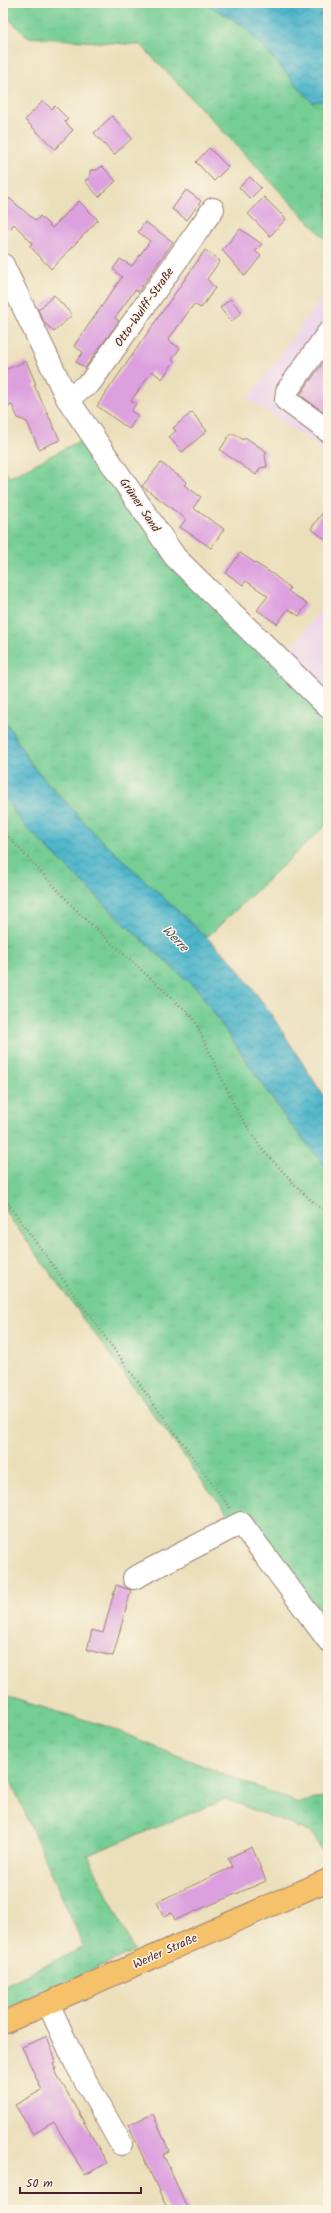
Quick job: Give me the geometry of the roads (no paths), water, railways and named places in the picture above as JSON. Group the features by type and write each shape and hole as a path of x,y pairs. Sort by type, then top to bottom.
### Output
{"main road":[{"name":"Werler Straße","path":"3,2023 328,1880"}],"street":[{"name":"Otto-Wulff-Straße","path":"67,398 90,383 213,209"},
{"name":"Grüner Sand","path":"3,265 67,398 175,557 328,707"},
{"path":"328,334 287,391 286,400 328,431"},
{"path":"134,1578 241,1523 328,1640"},
{"path":"48,2002 75,2062 121,2144"}],"water":[{"path":"206,3 328,3 328,100 312,102 244,26"},
{"name":"Werre","path":"3,718 34,768 97,836 232,961 271,1014 328,1103 328,1169 285,1117 199,991 125,924 23,824 3,795"}]}
